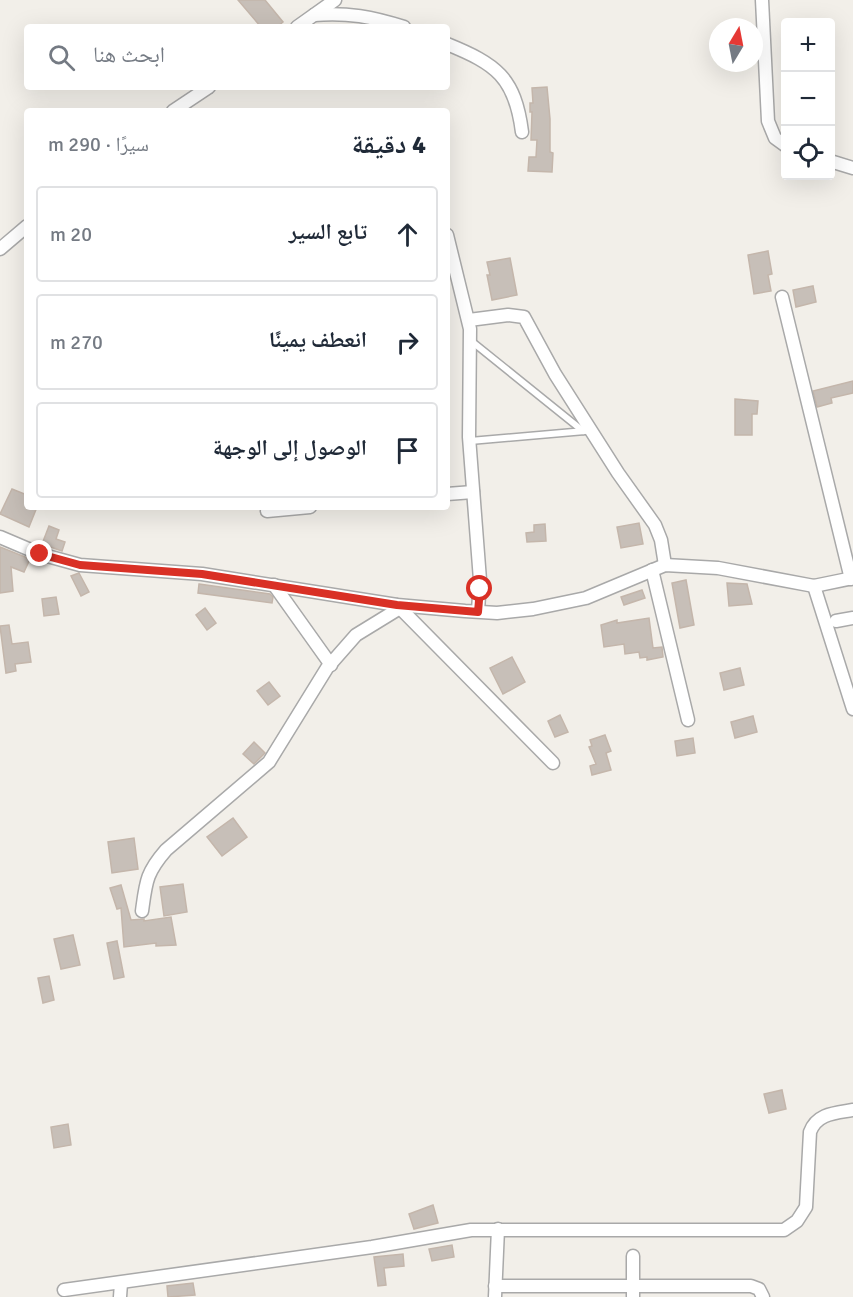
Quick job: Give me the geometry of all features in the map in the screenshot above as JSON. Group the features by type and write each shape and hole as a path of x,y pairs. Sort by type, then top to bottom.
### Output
{"street":[{"path":"301,24 335,0"},
{"path":"762,0 768,121 775,138 781,142"},
{"path":"314,15 339,13 394,24"},
{"path":"450,45 490,64 509,84 519,108 522,132"},
{"path":"177,108 204,90"},
{"path":"835,162 853,168"},
{"path":"0,249 24,229"},
{"path":"450,247 469,320 469,441 480,580 478,612"},
{"path":"0,537 40,554 80,565 202,574 398,606 497,613 533,609 586,598 665,566 718,568 814,586 852,579 782,297"},
{"path":"469,320 508,315 524,317 587,431 655,525 661,540 665,566"},
{"path":"450,494 473,492"},
{"path":"267,511 278,510"},
{"path":"652,570 688,720"},
{"path":"274,585 330,664"},
{"path":"814,586 853,709"},
{"path":"142,911 147,879 155,863 166,850 269,762 330,664 356,635 398,606"},
{"path":"398,606 553,763"},
{"path":"836,621 853,618"},
{"path":"64,1290 372,1247 471,1230 784,1230 797,1221 806,1207 810,1132 814,1121 853,1110"},
{"path":"498,1229 495,1292 633,1292 751,1286 759,1289 763,1297"},
{"path":"633,1256 633,1292"},
{"path":"120,1297 121,1283"}],"lane":[{"path":"470,339 587,431"},
{"path":"469,441 587,431"}],"building":[{"path":"238,0 265,0 283,22 258,24"},
{"path":"547,87 550,152 553,153 552,172 528,171 529,157 536,157 537,140 531,140 532,88"},
{"path":"768,251 772,274 768,275 771,291 754,294 748,255"},
{"path":"510,258 517,295 492,300 487,262"},
{"path":"813,286 816,302 796,307 793,290"},
{"path":"853,381 853,393 831,398 832,403 817,407 813,391"},
{"path":"735,399 758,401 757,414 752,414 752,435 735,435"},
{"path":"12,489 24,494 24,510 36,510 29,527 0,514"},
{"path":"639,523 643,544 621,548 617,527"},
{"path":"545,524 546,541 527,542 526,533 534,532 534,525"},
{"path":"49,526 59,530 56,539 65,542 62,551 42,544"},
{"path":"0,547 30,559 24,572 11,567 13,591 0,593"},
{"path":"79,573 89,592 81,596 71,576"},
{"path":"686,580 694,625 680,628 672,583"},
{"path":"727,583 747,584 752,604 729,606"},
{"path":"199,584 270,594 273,597 272,603 198,593"},
{"path":"642,590 645,598 624,605 621,597"},
{"path":"56,597 59,614 44,616 42,599"},
{"path":"205,608 216,623 207,630 196,615"},
{"path":"649,618 653,648 662,647 663,657 647,660 647,657 640,658 639,652 625,654 624,644 604,647 601,625 617,620 617,623"},
{"path":"9,625 12,644 28,642 31,662 15,664 16,671 6,673 0,626"},
{"path":"512,657 525,682 503,694 490,668"},
{"path":"740,668 744,685 724,690 720,673"},
{"path":"269,682 280,696 268,705 257,691"},
{"path":"560,715 568,732 555,737 548,721"},
{"path":"753,716 757,732 735,738 731,722"},
{"path":"605,735 611,751 606,753 611,770 592,775 590,766 596,764 589,747 592,746 590,740"},
{"path":"693,738 695,753 677,756 675,741"},
{"path":"254,742 265,753 254,764 243,754"},
{"path":"233,818 247,837 222,856 207,837"},
{"path":"134,838 138,869 112,873 108,842"},
{"path":"183,884 187,912 164,916 160,887"},
{"path":"121,885 131,920 144,919 144,921 171,917 176,945 156,946 156,943 124,947 121,908 117,909 110,888"},
{"path":"73,935 80,965 61,969 54,939"},
{"path":"117,941 124,977 114,979 107,943"},
{"path":"49,976 54,1000 43,1003 38,978"},
{"path":"782,1090 786,1109 769,1113 764,1094"},
{"path":"68,1124 71,1145 54,1148 51,1127"},
{"path":"433,1205 438,1223 414,1229 409,1214"},
{"path":"452,1245 454,1257 432,1261 429,1249"},
{"path":"403,1254 404,1266 384,1268 386,1285 378,1286 374,1257"},
{"path":"193,1283 195,1295 168,1297 167,1286"}],"route":[{"path":"40,554 80,565 219,576 397,605 465,611 478,612 480,589"}]}
